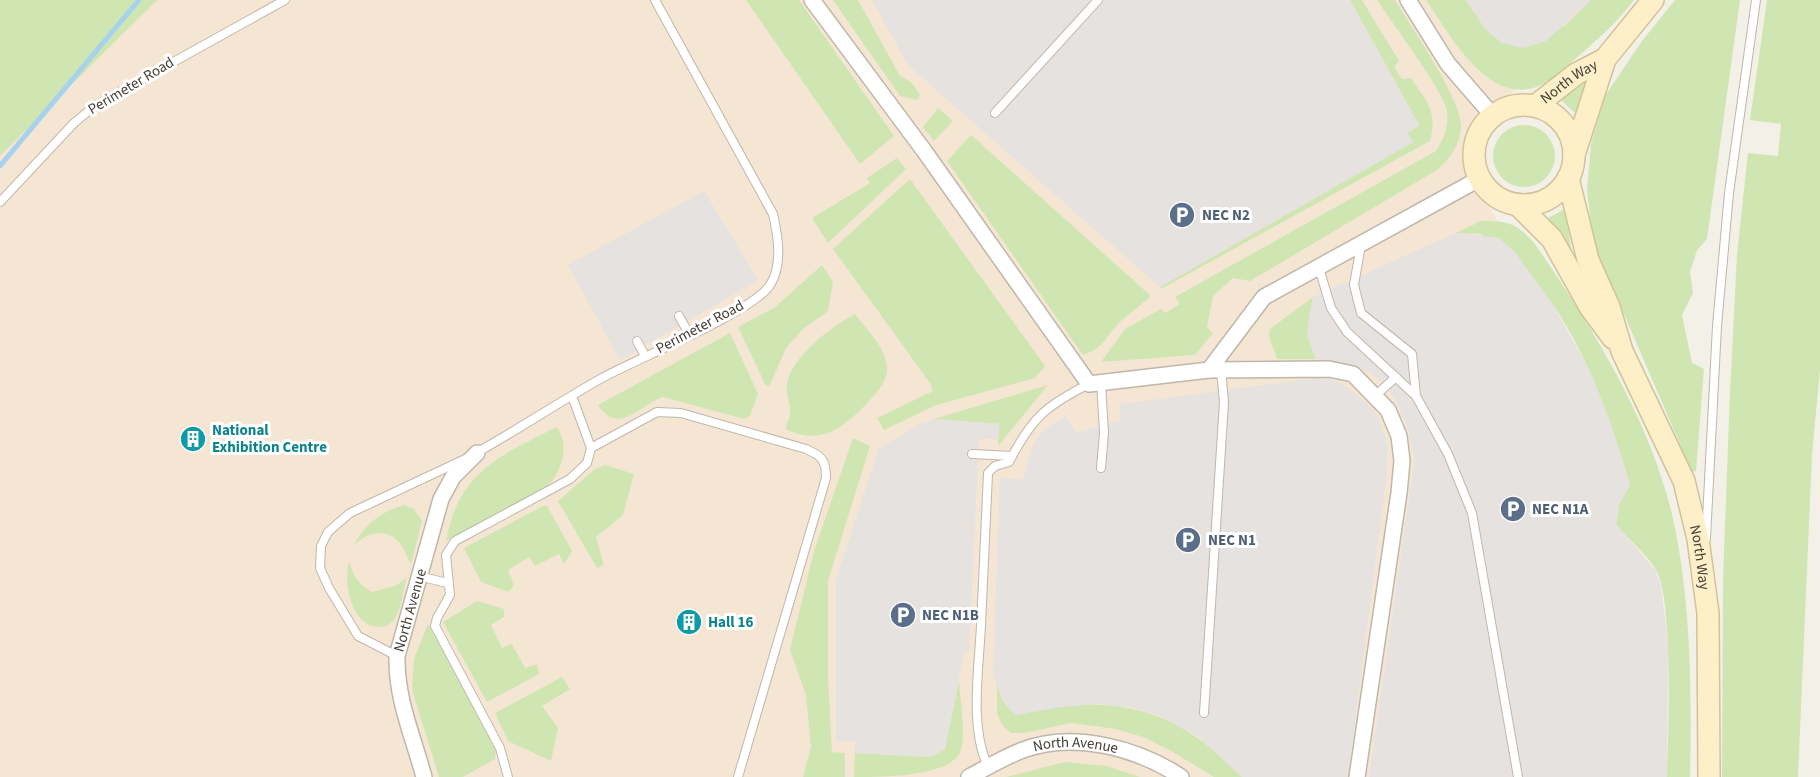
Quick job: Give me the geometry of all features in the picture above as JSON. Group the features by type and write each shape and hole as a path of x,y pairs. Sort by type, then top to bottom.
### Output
{"street":[{"path":"812,0 1095,383 1215,370 1329,369 1353,374 1376,395 1388,410 1399,436 1402,461 1398,504 1358,777"},
{"path":"1408,0 1448,64 1493,116"},
{"name":"North Way","path":"1574,156 1605,59 1653,0"},
{"name":"North Way","path":"1534,106 1576,74 1605,59"},
{"path":"1512,106 1534,106 1547,111 1567,129 1574,156 1568,178 1556,194 1538,203 1518,205 1502,201 1489,192 1479,179 1473,157 1474,145 1484,124 1493,116 1512,106"},
{"name":"North Way","path":"1568,178 1588,260 1609,307 1622,351 1684,481 1704,569 1709,663 1708,777"},
{"path":"1215,370 1264,297 1479,179"},
{"name":"North Way","path":"1518,205 1552,239 1590,307 1622,351"},
{"name":"North Avenue","path":"424,777 399,698 396,681 397,656 441,500 453,477 477,453"},
{"name":"North Avenue","path":"969,777 1023,750 1065,742 1115,748 1144,758 1181,777"}],"lane":[{"name":"Perimeter Road","path":"0,202 74,123 96,105 285,0"},
{"name":"Perimeter Road","path":"397,656 358,636 329,588 320,568 321,546 327,532 350,513 477,453 572,396 736,310 769,287 776,275 778,236 773,214 655,0"},
{"path":"995,113 1098,0"},
{"path":"1704,569 1719,303 1730,193 1756,0"},
{"path":"1361,245 1354,285 1361,313 1412,354 1416,396"},
{"path":"1319,268 1331,308 1347,332 1416,396 1456,473 1472,513 1518,777"},
{"path":"679,316 689,334"},
{"path":"637,341 645,356"},
{"path":"1204,713 1224,402 1215,370"},
{"path":"1376,395 1396,378"},
{"path":"988,767 981,752 978,732 978,679 988,473 995,466 1009,462 1025,432 1046,407 1095,383 1104,433 1101,468"},
{"path":"508,777 500,748 435,626 450,595 446,555 455,541 570,479 587,463 591,448 572,396"},
{"path":"591,448 657,412 681,413 806,449 821,456 826,464 826,478 738,777"},
{"path":"972,454 1012,456"},
{"path":"419,576 447,583"}],"shaded area":[{"path":"157,0 1624,0 1548,66 1469,126 1464,141 1469,175 1518,253 1675,777 0,777 0,156"},
{"name":"NEC N2","path":"872,0 1350,0 1419,125 1407,133 1413,142 1160,287 908,65"},
{"path":"1466,0 1591,0 1546,41 1523,48 1502,43 1486,30"},
{"path":"704,191 758,280 620,360 568,265"},
{"name":"NEC N1A","path":"1456,233 1499,238 1514,251 1552,303 1589,369 1610,421 1630,485 1619,504 1616,524 1656,571 1661,587 1668,642 1667,777 1369,777 1415,457 1405,421 1393,396 1375,376 1356,365 1316,359 1307,335 1309,317 1313,297"},
{"name":"NEC N1","path":"1318,378 1333,380 1347,387 1369,405 1379,418 1388,446 1387,473 1348,777 1242,777 1196,735 1160,716 1131,707 1099,704 1061,707 1017,715 1010,710 1003,701 993,674 1000,478 1023,479 1033,444 1043,431 1066,416 1076,433 1120,421 1120,404"},
{"name":"NEC N1B","path":"934,419 1000,424 998,439 979,439 969,651 964,652 945,749 931,757 855,753 855,741 836,742 836,579 879,449 919,424"}],"green space":[{"path":"0,0 157,0 0,156"},
{"path":"746,0 799,0 894,136 860,164"},
{"path":"833,0 858,0 900,76 911,82 920,95 917,100 900,96"},
{"path":"1350,0 1362,0 1399,61 1394,67 1402,79 1411,78 1426,101 1433,122 1430,141 1161,289 1160,287 1413,142 1407,133 1419,125"},
{"path":"1377,0 1395,0 1434,63 1453,99 1461,127 1459,140 1450,156 1437,170 1250,281 1233,278 1213,296 1207,327 1213,333 1195,355 1101,362 1125,329 1161,309 1165,313 1180,304 1175,297 1436,151 1447,127 1447,111 1444,102"},
{"path":"1426,0 1466,0 1486,30 1565,26 1591,0 1634,0 1606,31 1559,73 1542,85 1529,89 1512,89 1482,73 1469,60"},
{"path":"1675,0 1740,0 1707,239 1697,250 1690,272 1693,293 1682,315 1692,363 1704,369 1696,471 1692,472 1593,242 1587,190 1591,144 1605,96 1642,41"},
{"path":"1767,0 1820,0 1820,370 1812,455 1798,777 1722,777 1723,579 1737,254 1748,153 1778,156 1781,124 1750,120"},
{"path":"1586,82 1575,113 1561,100"},
{"path":"938,108 953,121 934,141 923,127"},
{"path":"1518,125 1530,125 1546,134 1553,144 1555,156 1553,168 1546,178 1530,187 1518,187 1507,182 1498,173 1493,162 1493,150 1498,139 1507,130"},
{"path":"971,135 1151,296 1121,321 1096,349 1083,355 947,161"},
{"path":"897,158 906,169 828,243 812,218 870,183 867,178"},
{"path":"910,179 1045,366 1035,378 936,405 884,430 877,418 933,391 930,383 833,249"},
{"path":"1565,209 1572,253 1546,219"},
{"path":"1481,221 1505,223 1517,227 1535,244 1576,305 1614,369 1646,436 1670,506 1682,572 1689,640 1690,777 1667,777 1669,670 1662,586 1652,564 1616,524 1619,504 1630,485 1607,415 1578,347 1547,297 1481,234 1456,233"},
{"path":"822,265 833,282 828,311 803,329 786,348 770,385 766,386 738,327 774,308"},
{"path":"1313,297 1307,335 1316,359 1277,359 1269,336 1270,329"},
{"path":"855,314 884,354 887,369 881,386 851,418 832,431 810,436 786,429 790,417 787,383 797,362 815,342"},
{"path":"730,333 758,394 750,416 744,419 663,397 630,416 622,418 614,418 606,414 598,405"},
{"path":"1048,385 998,446 999,424 934,419"},
{"path":"557,427 564,451 557,474 547,487 446,541 452,517 472,482 500,457"},
{"path":"853,438 870,446 828,581 828,676 832,752 845,753 845,777 803,777 811,747 806,695 790,650 814,551"},
{"path":"605,465 634,474 623,515 596,537 604,565 597,568 558,501 595,469"},
{"path":"404,505 414,509 422,521 411,564 403,548 391,535 371,534 353,547 373,521 388,511"},
{"path":"543,506 547,506 572,551 564,564 559,554 535,566 529,557 508,570 514,585 509,592 481,582 464,548"},
{"path":"349,561 357,579 372,592 397,585 407,577 399,609 395,618 386,626 369,625 356,611 348,591"},
{"path":"477,601 504,609 504,617 491,625 502,648 512,644 525,668 537,664 539,674 487,702 443,622"},
{"path":"428,624 496,745 495,759 463,777 439,777 412,690 414,659"},
{"path":"562,677 570,689 542,706 558,728 551,761 508,741 495,713"},
{"path":"959,680 963,733 961,750 955,759 945,766 915,774 854,777 855,753 931,757 945,749"},
{"path":"997,684 1003,701 1017,715 1082,705 1112,706 1140,711 1166,720 1192,734 1217,753 1242,777 1214,777 1143,737 1116,729 1071,723 1024,733 1011,733 1002,725 997,713"},
{"path":"1065,762 1107,766 1140,777 1006,777"}],"waterway":[{"path":"0,166 139,0"}],"place":[{"name":"NEC N2","path":"1182,215"},
{"name":"National Exhibition Centre","path":"193,439"},
{"name":"NEC N1A","path":"1513,509"},
{"name":"NEC N1","path":"1188,540"},
{"name":"NEC N1B","path":"903,615"},
{"name":"Hall 16","path":"689,622"}]}
